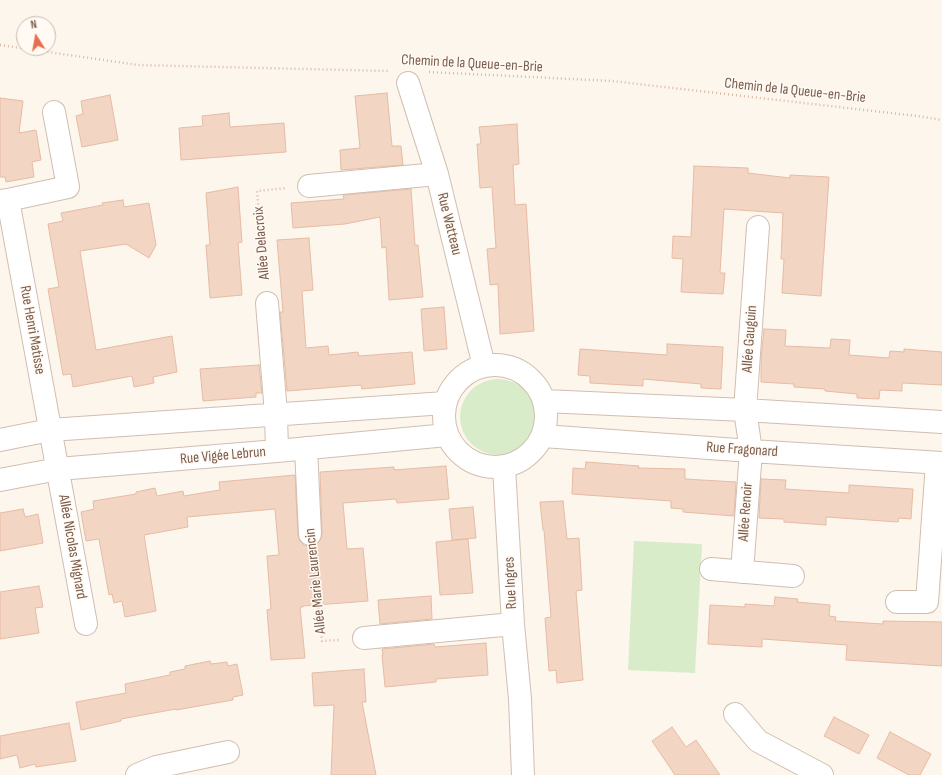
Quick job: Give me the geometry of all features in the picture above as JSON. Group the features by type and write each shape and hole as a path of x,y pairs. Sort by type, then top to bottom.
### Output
{"street":[{"name":"Rue Watteau","path":"407,76 437,174 484,366"},
{"path":"4,200 68,187 54,112"},
{"path":"309,186 437,174"},
{"name":"Rue Henri Matisse","path":"4,200 58,469"},
{"name":"Allée Gauguin","path":"751,451 745,410 758,227"},
{"path":"267,303 276,414 277,451"},
{"path":"499,365 514,368 527,376 538,387 544,401 547,412 546,425 543,436 534,451 520,461 504,467 486,468 470,462 456,450 447,435 443,419 445,403 451,390 460,379 471,371 484,366 499,365"},
{"path":"544,401 745,410 942,422"},
{"path":"0,440 50,430 445,403"},
{"name":"Rue Vigée Lebrun","path":"0,480 58,469 447,435"},
{"name":"Rue Fragonard","path":"543,436 939,463"},
{"name":"Allée Marie Laurencin","path":"306,448 310,534"},
{"name":"Allée Renoir","path":"742,572 751,451"},
{"path":"898,602 927,602 939,463"},
{"name":"Rue Ingres","path":"504,467 524,775"},
{"name":"Allée Nicolas Mignard","path":"58,469 86,624"},
{"path":"711,569 793,576"},
{"path":"364,638 513,624"},
{"path":"735,714 758,741 822,775"},
{"path":"137,775 156,767 228,752"}],"path":[{"name":"Chemin de la Queue-en-Brie","path":"0,45 138,65 407,76 612,81 942,120"},
{"name":"Allée Delacroix","path":"267,303 257,191 309,186"},
{"name":"Allée Marie Laurencin","path":"310,534 322,641 364,638"}],"green space":[{"path":"498,379 512,382 525,390 533,403 536,417 533,431 525,444 512,452 498,455 484,452 471,444 463,431 460,417 463,403 471,390 484,382"},
{"path":"634,541 702,544 695,673 628,670"}],"building":[{"path":"387,93 392,146 401,146 403,165 341,170 340,150 360,148 355,96"},
{"path":"110,95 118,140 82,147 76,116 83,114 81,101"},
{"path":"0,98 23,101 19,133 36,130 41,160 32,162 34,177 6,182 5,177 0,177"},
{"path":"229,113 230,127 284,123 286,152 181,160 179,128 203,126 202,116"},
{"path":"517,124 519,164 513,165 515,205 526,204 534,331 500,334 498,284 490,285 487,249 496,248 492,187 480,188 477,144 481,144 479,127"},
{"path":"694,166 748,168 748,173 790,178 790,175 829,177 821,296 782,293 784,259 781,259 783,213 724,209 720,273 725,273 723,294 681,292 683,259 672,258 673,236 691,237"},
{"path":"238,187 242,242 238,243 242,295 210,298 206,245 210,245 206,193"},
{"path":"411,189 415,245 418,245 423,297 389,300 386,247 382,248 380,217 345,224 293,228 291,203 344,199 343,195"},
{"path":"123,200 124,207 149,203 156,245 149,258 126,244 80,251 96,350 172,336 177,372 153,377 154,383 134,387 132,376 73,387 71,374 63,375 48,289 59,287 48,224 63,221 61,213 103,205 102,203"},
{"path":"309,238 313,290 302,291 306,348 328,346 329,355 358,352 359,356 412,352 415,384 362,389 361,385 287,391 280,312 283,312 277,240"},
{"path":"444,307 447,349 424,351 421,309"},
{"path":"764,329 786,330 785,346 830,348 831,339 850,340 849,355 889,358 890,351 904,352 904,349 942,352 942,385 902,383 902,391 880,390 879,399 857,398 857,394 825,391 825,389 794,387 794,384 761,382 761,359"},
{"path":"667,344 723,347 721,389 701,388 701,384 643,379 643,386 590,383 590,376 578,375 580,349 667,355"},
{"path":"259,365 262,393 256,393 256,397 203,401 200,369"},
{"path":"586,462 639,466 638,468 685,469 685,479 736,482 734,516 683,512 683,509 671,508 671,501 572,494 573,468 585,469"},
{"path":"446,466 449,499 397,503 396,499 343,503 347,549 363,548 368,601 300,607 305,658 271,660 267,610 271,609 267,556 279,555 275,509 187,517 188,527 144,535 156,611 125,617 122,601 114,603 112,594 109,595 99,539 86,541 81,512 94,509 93,501 136,494 136,492 155,488 157,496 183,491 184,496 220,490 219,482 295,475 298,535 300,541 304,545 311,546 317,544 321,539 322,534 320,472 394,467 394,470"},
{"path":"761,479 786,480 785,489 849,493 849,485 913,489 911,519 899,518 898,522 826,517 826,525 784,522 784,519 759,518"},
{"path":"563,501 567,539 579,538 582,590 576,591 583,680 557,683 556,670 549,671 545,618 551,617 544,530 540,502"},
{"path":"473,507 476,538 452,540 449,509"},
{"path":"23,509 25,517 38,514 43,543 0,551 0,513"},
{"path":"468,539 473,593 440,595 436,542"},
{"path":"39,586 43,607 35,608 39,633 0,639 0,592"},
{"path":"431,596 432,619 380,624 378,600"},
{"path":"775,597 798,599 797,602 830,605 829,616 836,617 835,621 883,624 883,621 942,622 942,666 846,660 847,645 762,639 762,647 708,644 710,605 745,607 745,604 774,606"},
{"path":"486,643 488,675 436,679 436,682 385,687 382,649 434,644 435,647"},
{"path":"210,661 211,664 227,662 228,666 237,664 243,695 233,697 233,700 121,719 121,721 81,730 76,702 126,693 125,684 170,675 170,672 185,669 185,666"},
{"path":"364,669 366,702 362,702 376,775 331,775 334,705 314,706 312,673"},
{"path":"834,717 869,735 859,754 824,736"},
{"path":"69,723 76,761 36,767 35,764 20,768 17,755 0,759 0,736"},
{"path":"672,727 686,747 696,740 720,775 675,775 652,741"},
{"path":"890,732 931,754 920,775 909,775 877,758"}]}
